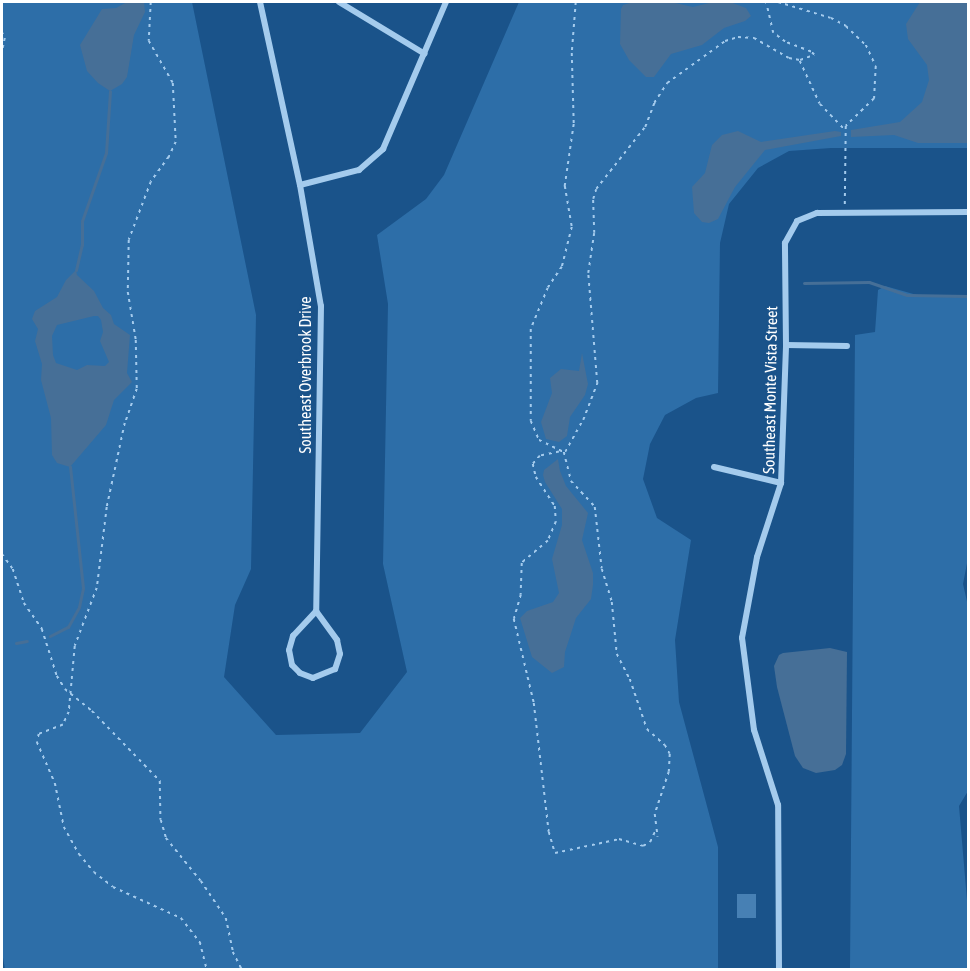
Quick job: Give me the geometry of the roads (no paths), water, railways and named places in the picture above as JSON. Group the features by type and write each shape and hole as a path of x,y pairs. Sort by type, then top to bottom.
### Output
{"street":[{"name":"Southeast Overbrook Drive","path":"260,2 300,185 321,306 316,611"},
{"path":"339,2 425,54"},
{"path":"300,185 359,170 373,160 383,148 398,119 446,2"},
{"name":"Southeast Monte Vista Street","path":"779,969 778,805 754,730 742,638 757,557 781,483 786,345 785,243 797,221 817,213 969,212"},
{"path":"786,345 847,346"},
{"path":"714,467 781,483"},
{"path":"316,611 337,640 340,654 335,669 313,678 300,673 292,665 289,650 293,636 316,611"}],"waterway":[{"path":"76,270 82,245 82,221 106,153 110,91"},
{"path":"804,283 869,282 907,295 968,296"},
{"path":"50,636 68,627 79,607 83,588 70,467"},
{"path":"16,643 27,641"}]}
